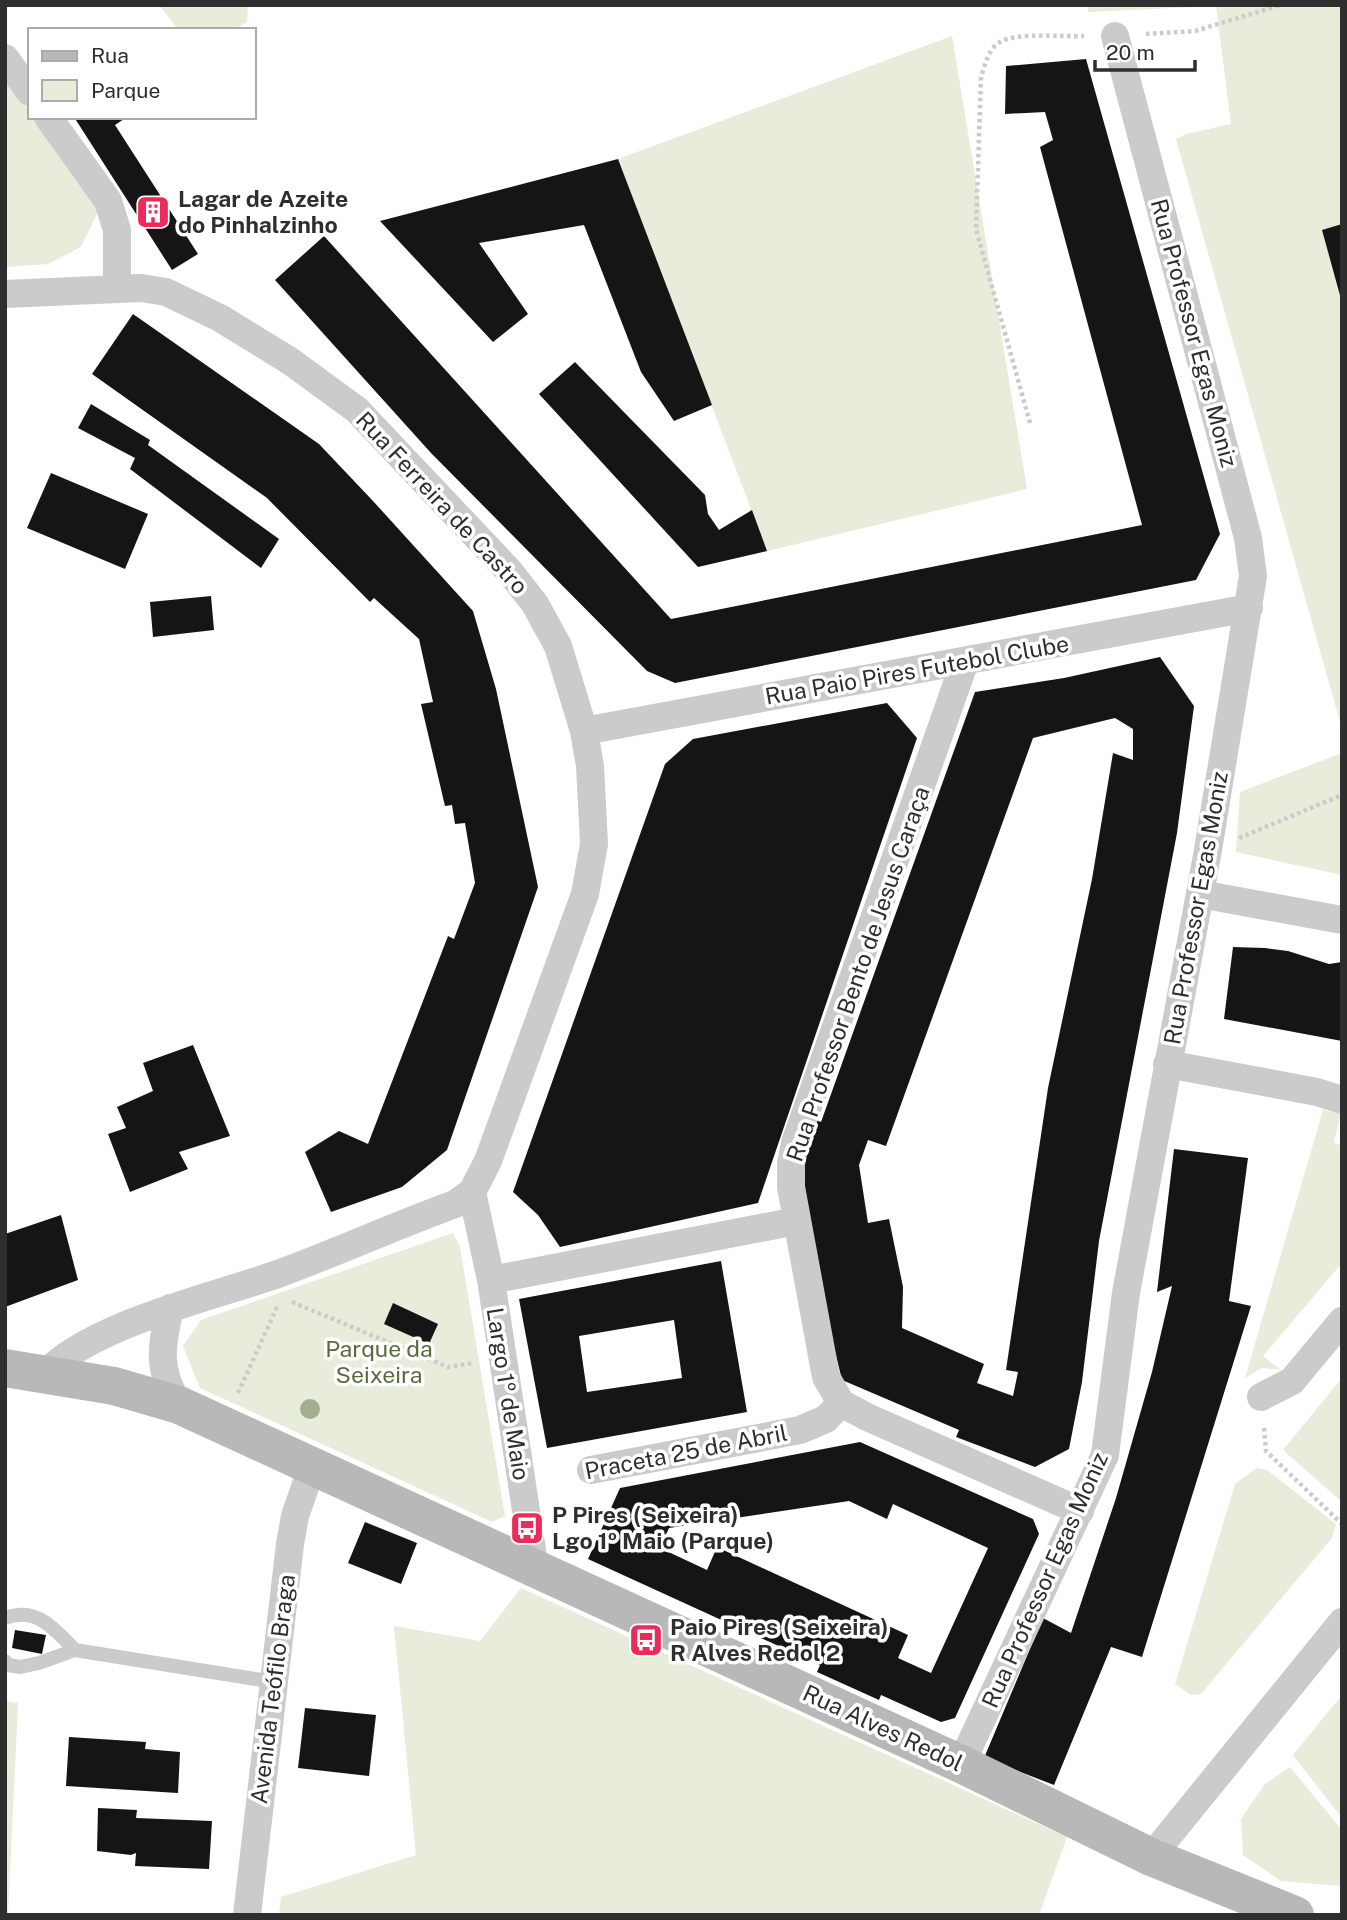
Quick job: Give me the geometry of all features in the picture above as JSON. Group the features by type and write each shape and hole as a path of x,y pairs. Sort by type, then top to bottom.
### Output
{"street":[{"name":"Rua Professor Egas Moniz","path":"961,1764 1105,1455 1126,1293 1200,894 1253,576 1248,538 1115,36"},
{"path":"5,58 28,89"},
{"path":"49,119 108,201 117,230 117,286"},
{"name":"Rua Ferreira de Castro","path":"5,294 117,286 166,292 220,318 290,361 357,410 510,572 535,604 558,646 584,730 590,766 594,844 585,894 488,1161 472,1192"},
{"name":"Rua Paio Pires Futebol Clube","path":"584,730 1249,608"},
{"name":"Rua Professor Bento de Jesus Caraça","path":"841,1403 826,1377 797,1221 791,1187 795,1143 965,661"},
{"path":"1200,894 1342,920"},
{"path":"1167,1064 1317,1092 1342,1100"},
{"path":"45,1374 57,1361 116,1331 170,1308 276,1274 455,1204 472,1192"},
{"name":"Largo 1º de Maio","path":"472,1192 491,1280 536,1570"},
{"path":"491,1280 797,1221"},
{"path":"170,1308 163,1340 162,1363 167,1386 179,1405"},
{"path":"1261,1397 1292,1381 1342,1321"},
{"path":"5,1368 114,1386 179,1405 536,1570"},
{"path":"841,1403 867,1418 1080,1511"},
{"name":"Praceta 25 de Abril","path":"591,1470 800,1430 826,1419 841,1403"},
{"name":"Avenida Teófilo Braga","path":"247,1915 295,1516 312,1467"},
{"name":"Rua Alves Redol","path":"536,1570 961,1764 1151,1857 1295,1915"},
{"path":"1151,1857 1342,1622"}],"lane":[{"path":"5,1618 19,1613 43,1618 75,1650"},
{"path":"5,1661 8,1665 20,1667 75,1650 274,1682"}],"path":[{"path":"1030,424 976,229 981,77 987,56 999,42 1020,37 1195,32 1281,5"},
{"path":"1276,825 1342,795"},
{"path":"223,1425 282,1298 448,1367 503,1357"},
{"path":"1261,1397 1266,1451 1342,1524"}],"green space":[{"path":"159,5 248,5 247,22 236,28 177,28"},
{"path":"1088,5 1342,5 1342,729 1176,139 1186,134 1231,124 1216,6 1088,12"},
{"path":"952,36 1027,489 767,551 618,159"},
{"path":"5,64 28,94 28,119 46,119 100,208 81,247 48,264 5,267"},
{"path":"1342,753 1342,875 1236,852 1240,792"},
{"path":"1323,1110 1341,1114 1334,1143 1342,1145 1342,1263 1263,1356 1281,1370 1262,1368 1245,1378"},
{"name":"Parque da Seixeira","path":"453,1233 460,1247 505,1516 492,1522 200,1388 183,1346 201,1320"},
{"path":"1342,1378 1342,1502 1283,1450"},
{"path":"1256,1468 1267,1470 1336,1524 1332,1538 1201,1694 1191,1695 1175,1684 1235,1484"},
{"path":"521,1588 1067,1837 1039,1915 279,1915 281,1897 416,1855 394,1626 480,1641"},
{"path":"1342,1695 1342,1818 1293,1755"},
{"path":"5,1701 18,1703 8,1915 5,1915"},
{"path":"1290,1767 1342,1830 1342,1886 1281,1881 1243,1855 1241,1819 1265,1784"}],"building":[{"path":"1086,59 1220,534 1196,580 675,683 647,671 431,453 275,280 324,236 671,619 1142,525 1040,147 1053,140 1045,112 1005,114 1006,66"},
{"name":"Lagar de Azeite do Pinhalzinho","path":"75,119 124,119 115,125 198,254 172,270"},
{"path":"618,159 712,405 674,421 641,372 584,225 479,243 528,314 493,342 380,221"},
{"path":"1342,224 1342,299 1341,299 1322,230"},
{"path":"133,314 319,444 473,611 496,689 538,887 447,1150 402,1187 331,1212 305,1152 339,1131 368,1144 448,936 454,939 475,883 465,823 455,824 452,805 445,806 421,704 433,702 419,639 374,598 370,602 267,498 92,374"},
{"path":"575,362 705,495 708,514 719,530 752,510 767,551 698,567 539,394"},
{"path":"91,404 150,440 148,445 279,539 261,568 130,469 135,458 78,428"},
{"path":"51,473 148,514 125,569 27,528"},
{"path":"211,596 214,630 153,637 150,602"},
{"path":"1160,657 1194,706 1177,833 1099,1241 1082,1382 1069,1449 1035,1467 956,1437 959,1430 842,1380 823,1303 798,1167 811,1118 821,1122 975,692 1064,678","holes":["1115,718 1133,729 1133,760 1113,753 1092,879 1048,1088 1006,1370 1018,1372 1013,1396 977,1383 984,1364 902,1328 903,1287 889,1219 868,1223 859,1165 868,1140 886,1146 1033,738"]},
{"path":"887,703 917,738 758,1203 560,1247 538,1215 513,1192 665,764 693,739"},
{"path":"1233,947 1288,951 1329,964 1342,962 1342,1041 1224,1019"},
{"path":"193,1045 230,1136 179,1152 188,1169 130,1192 108,1134 126,1128 117,1107 153,1091 143,1063"},
{"path":"1174,1149 1248,1158 1229,1301 1251,1306 1142,1657 1111,1647 1054,1785 984,1758 1043,1618 1071,1633 1116,1498 1152,1372 1172,1286 1157,1292"},
{"path":"61,1215 78,1280 5,1307 5,1234"},
{"path":"721,1261 747,1412 547,1448 519,1299","holes":["674,1320 682,1378 587,1392 579,1336"]},
{"path":"393,1303 438,1324 429,1344 384,1324"},
{"path":"860,1442 1033,1519 1039,1534 955,1718 941,1722 881,1695 879,1700 817,1672 820,1665 588,1559 620,1488","holes":["849,1501 887,1519 893,1504 988,1548 931,1673 898,1658 908,1635 717,1547 707,1570 660,1548 669,1528"]},
{"path":"365,1522 417,1543 401,1584 348,1563"},
{"path":"15,1630 46,1635 42,1654 12,1648"},
{"path":"305,1708 376,1715 369,1776 298,1768"},
{"path":"69,1737 146,1742 145,1749 180,1752 178,1793 66,1786"},
{"path":"98,1808 137,1810 136,1818 212,1821 209,1869 135,1866 136,1853 131,1855 97,1851"}],"place":[{"name":"Lagar de Azeite do Pinhalzinho","path":"153,212"},
{"name":"P Pires (Seixeira) Lgo 1º Maio (Parque)","path":"527,1528"},
{"name":"Paio Pires (Seixeira) R Alves Redol 2","path":"646,1640"}]}
